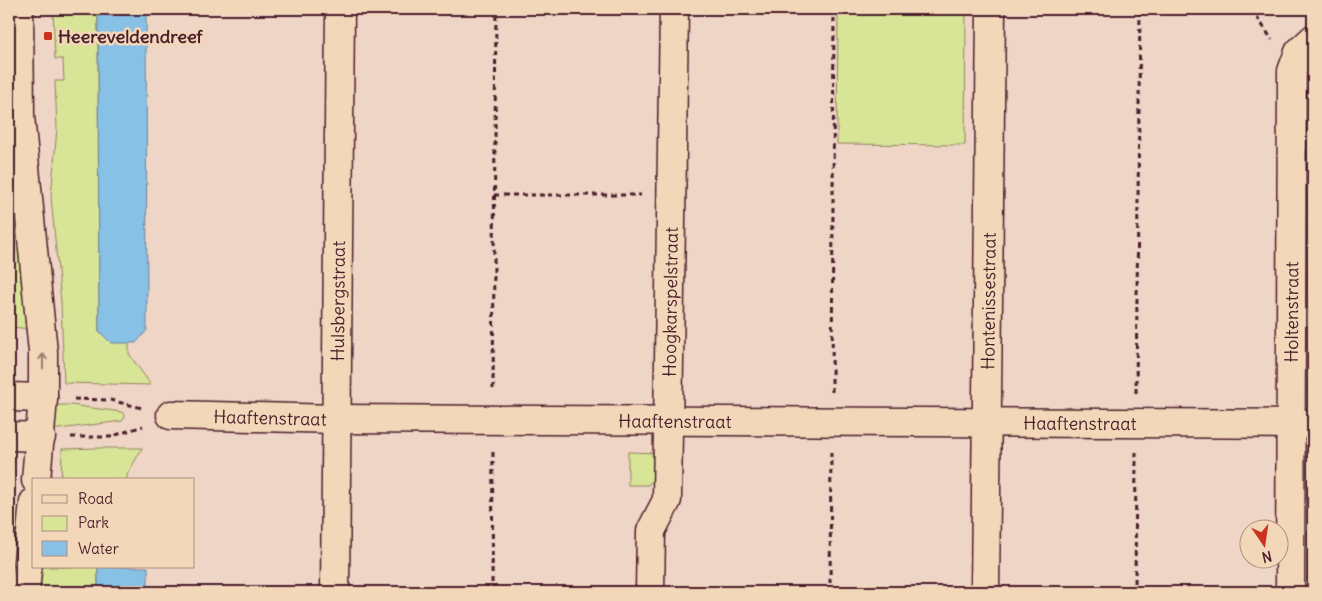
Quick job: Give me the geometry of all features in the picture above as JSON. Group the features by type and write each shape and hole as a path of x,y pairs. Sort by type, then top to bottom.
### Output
{"street":[{"path":"19,9 20,116 43,352 41,437 36,478"},
{"path":"27,186 36,148 32,9"},
{"name":"Hulsbergstraat","path":"335,592 340,9"},
{"name":"Hoogkarspelstraat","path":"650,592 651,531 667,500 674,9"},
{"name":"Hontenissestraat","path":"985,592 991,9"},
{"name":"Holtenstraat","path":"1290,592 1302,424 1292,71 1298,52 1313,40"},
{"path":"9,398 43,398"},
{"name":"Haaftenstraat","path":"171,416 337,419 1302,424"},
{"path":"9,436 41,437"},
{"path":"25,592 32,522"}],"path":[{"path":"492,592 496,9"},
{"path":"830,592 834,9"},
{"path":"1135,592 1140,9"},
{"path":"494,195 671,196"},
{"path":"43,398 110,400 171,416"},
{"path":"41,437 110,437 171,416"}],"green space":[{"path":"9,9 33,329 9,327"},
{"path":"53,9 98,9 99,331 114,342 134,342 129,343 129,354 151,385 64,383 61,302 51,197 57,128 55,81 64,81 63,59 55,59"},
{"path":"838,9 966,9 965,145 837,144"},
{"path":"52,405 71,405 121,412 125,417 122,421 51,430"},
{"path":"142,448 127,478 61,478 62,449"},
{"path":"628,452 659,453 656,476 648,485 628,485"},
{"path":"41,568 98,568 98,592 38,592"}],"water":[{"path":"98,9 146,9 147,330 136,343 111,343 99,331"},
{"path":"98,568 148,568 148,592 98,592"}],"place":[{"name":"Heereveldendreef","path":"48,36"}]}
